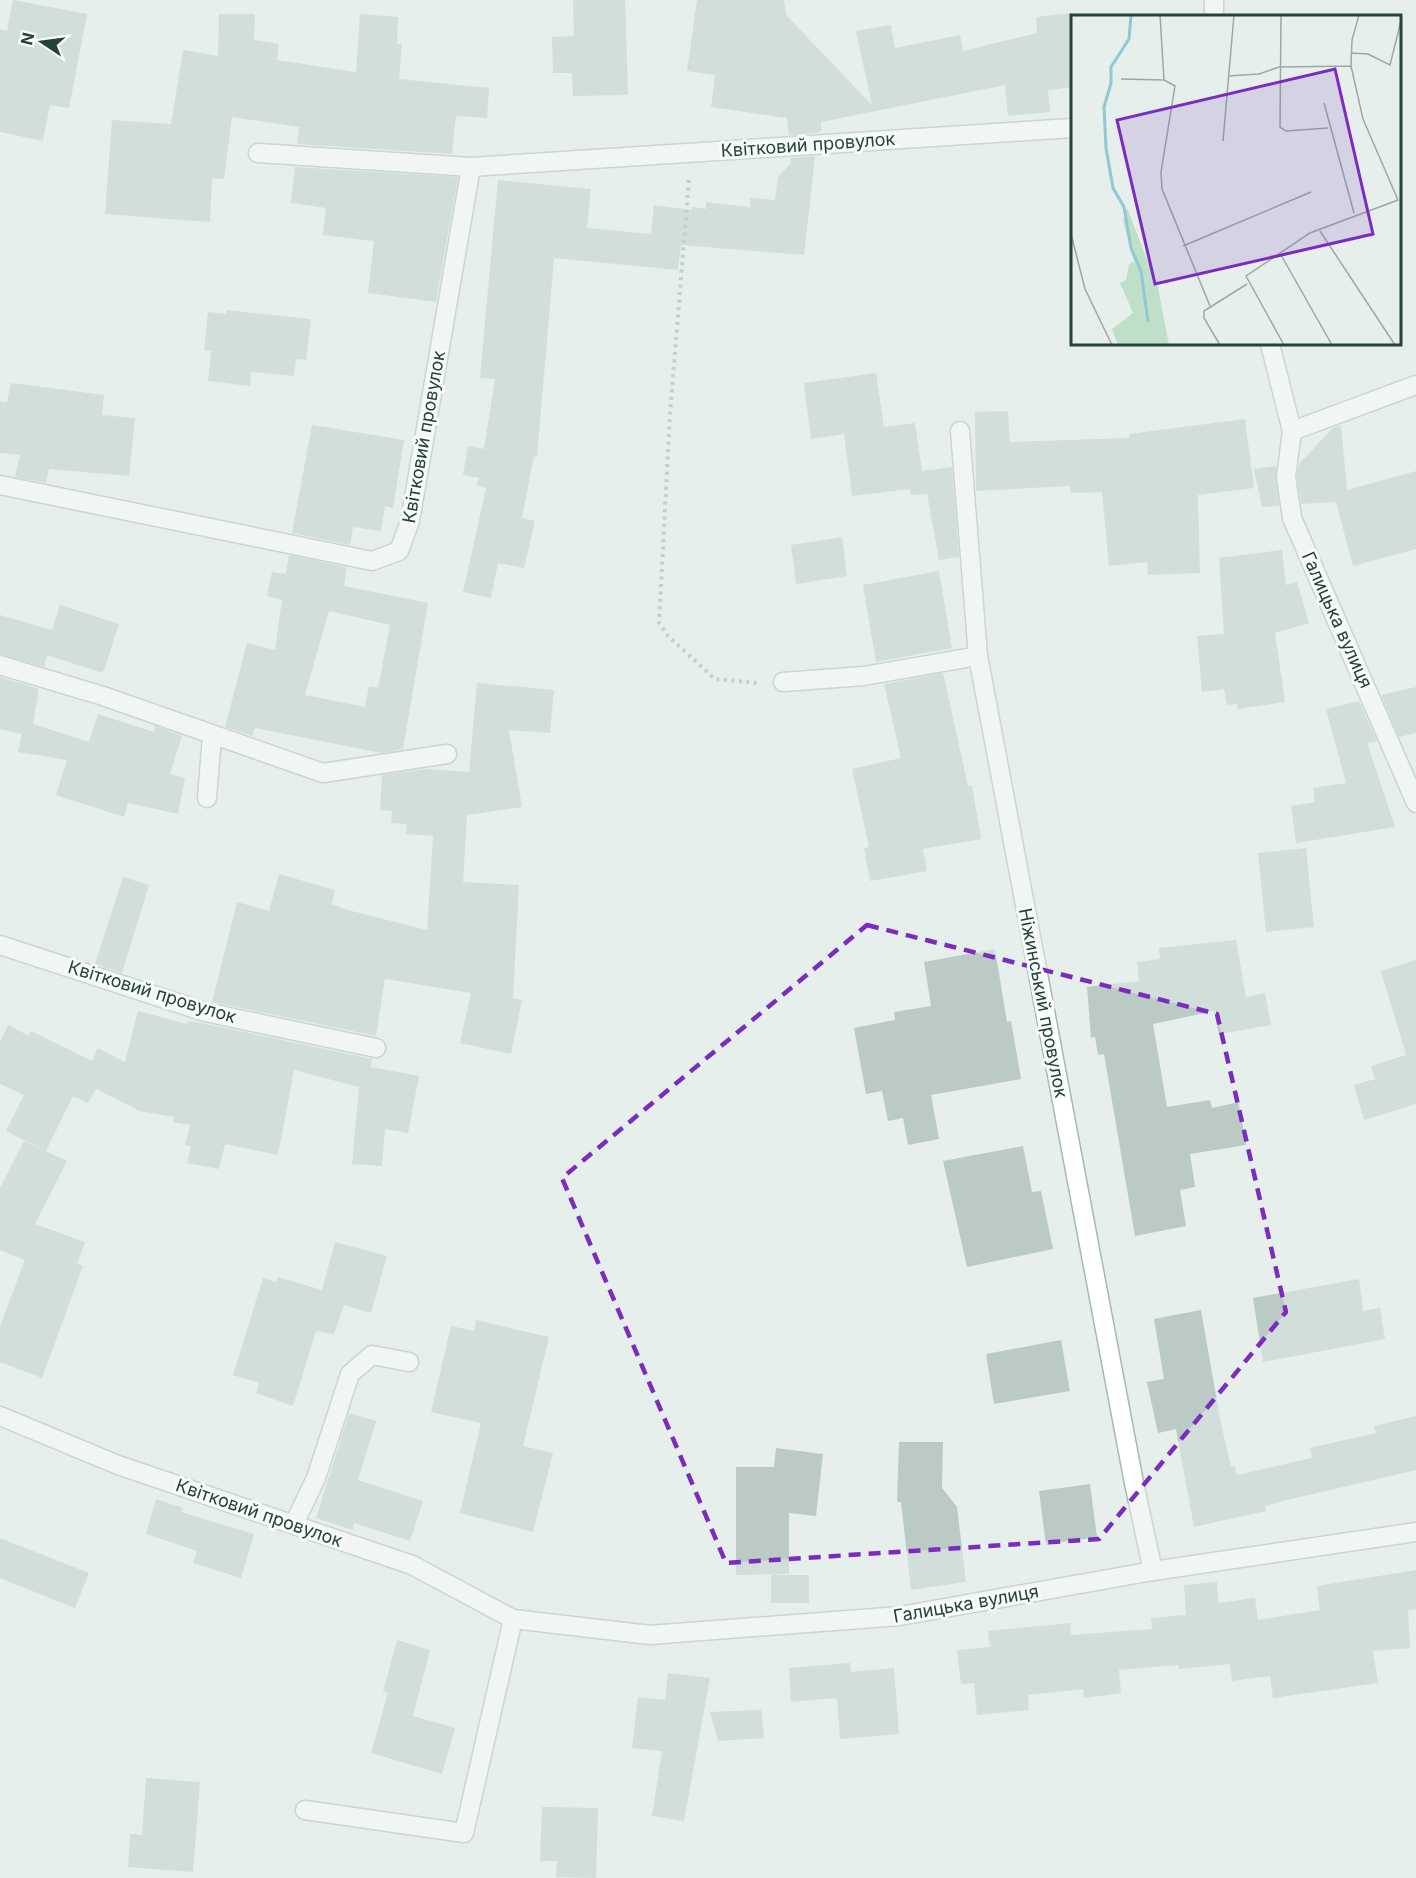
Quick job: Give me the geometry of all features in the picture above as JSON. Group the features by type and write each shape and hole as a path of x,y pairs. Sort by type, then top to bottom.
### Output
{"street":[{"name":"Квітковий провулок","path":"258,153 471,167 1071,128"},
{"name":"Квітковий провулок","path":"0,485 372,561 399,551 411,521 471,167"},
{"name":"Галицька вулиця","path":"1270,345 1292,431 1286,477 1292,518 1415,799"},
{"path":"1292,431 1416,385"},
{"name":"Ніжинський провулок","path":"960,431 978,656 1132,1471 1153,1571"},
{"path":"783,682 864,676 978,656"},
{"path":"0,665 103,696 323,773 412,762 447,754"},
{"path":"207,798 212,736"},
{"name":"Квітковий провулок","path":"0,945 205,1012 376,1048"},
{"path":"294,1524 316,1478 350,1374 372,1355 409,1362"},
{"name":"Квітковий провулок","path":"0,1416 118,1465 412,1565 513,1619"},
{"name":"Галицька вулиця","path":"513,1619 650,1635 900,1617 1153,1571 1416,1532"},
{"path":"304,1810 464,1833 513,1619"}],"path":[{"path":"691,153 668,447 659,623 668,636 715,679 749,684 783,682"}],"highlighted area":[{"path":"867,925 1217,1014 1286,1312 1099,1539 726,1563 562,1178"}],"building":[{"path":"13,0 87,14 69,108 50,105 43,141 0,132 0,29 7,31"},
{"path":"573,0 625,0 628,95 573,96 572,73 553,73 552,37 574,36"},
{"path":"697,0 784,0 786,15 872,105 856,31 891,25 895,48 960,35 963,51 1037,33 1036,17 1072,13 1071,87 1048,90 1050,112 1008,116 1005,85 821,122 821,131 817,133 789,135 787,118 711,107 715,75 687,71"},
{"path":"219,14 255,14 254,40 279,44 277,60 356,72 360,14 398,17 397,44 402,44 399,79 489,88 487,118 456,116 452,154 297,144 299,127 232,117 224,179 212,178 210,222 105,214 112,120 171,124 183,50 218,56"},
{"path":"815,156 804,255 681,245 678,270 554,258 537,457 534,456 522,518 535,521 524,568 498,563 491,598 463,592 486,488 477,486 479,478 463,475 468,446 484,449 495,379 480,378 498,180 591,189 587,228 651,234 654,205 692,210 692,207 706,209 706,202 750,207 750,198 775,200 778,176 791,163 790,158"},
{"path":"295,167 458,177 436,302 368,293 374,241 323,235 326,208 291,203"},
{"path":"226,310 311,319 306,360 296,359 294,376 251,372 250,386 208,381 211,351 204,350 208,312 226,314"},
{"path":"876,373 884,427 915,423 922,471 952,467 959,557 939,560 927,494 911,495 910,489 852,496 844,434 811,439 804,383"},
{"path":"11,383 104,395 102,415 135,418 129,476 49,469 46,483 15,477 20,455 0,453 0,401 7,402"},
{"path":"1008,411 1010,442 1129,438 1129,434 1245,419 1254,488 1198,495 1200,573 1148,575 1147,562 1109,566 1102,492 1071,493 1070,486 976,491 975,412"},
{"path":"312,425 404,440 393,508 385,506 381,531 353,527 350,545 292,533"},
{"path":"1341,425 1347,490 1416,471 1416,549 1353,566 1336,502 1301,504 1297,477 1299,464 1333,428"},
{"path":"1276,466 1279,506 1262,507 1254,469"},
{"path":"842,537 847,576 796,584 791,545"},
{"path":"1282,550 1286,585 1297,582 1309,623 1275,633 1285,702 1238,709 1237,704 1227,705 1224,689 1202,692 1197,636 1224,634 1219,558"},
{"path":"289,555 347,567 344,586 428,603 403,749 382,753 255,728 252,736 225,727 247,643 275,650 282,600 267,596 272,572 286,574","holes":["329,611 390,625 378,688 369,686 365,707 305,695"]},
{"path":"939,571 952,648 876,662 863,585"},
{"path":"60,605 119,624 103,673 47,655 44,667 0,654 0,615 52,630"},
{"path":"943,673 968,786 972,786 981,839 923,849 927,871 870,881 864,848 869,847 852,769 901,758 884,684"},
{"path":"0,677 39,689 33,724 89,742 98,714 154,732 156,726 182,736 170,774 185,778 178,814 128,803 124,817 56,795 67,760 18,752 22,734 0,729"},
{"path":"477,683 554,690 550,733 509,730 522,807 467,815 463,882 519,885 513,998 522,1000 511,1054 460,1043 471,993 385,979 376,1036 212,1002 237,902 269,911 279,874 335,890 332,904 344,909 427,930 433,836 406,834 407,824 391,823 392,811 380,810 382,775 425,769 469,772"},
{"path":"1416,687 1416,733 1399,737 1381,695"},
{"path":"1359,701 1377,741 1367,743 1395,827 1296,843 1291,806 1315,802 1313,788 1346,783 1326,709"},
{"path":"1306,848 1314,927 1266,932 1258,853"},
{"path":"123,877 149,885 122,973 95,964"},
{"path":"1236,940 1246,997 1265,993 1271,1025 1219,1034 1214,1011 1153,1024 1167,1107 1210,1100 1212,1108 1239,1102 1246,1145 1190,1154 1195,1187 1180,1190 1186,1226 1135,1236 1104,1054 1098,1055 1095,1037 1091,1038 1087,987 1139,981 1137,962 1160,959 1159,948"},
{"path":"995,949 1007,1022 1011,1021 1021,1079 931,1095 939,1139 908,1145 903,1118 888,1121 882,1091 866,1094 854,1028 895,1020 894,1012 931,1006 924,962"},
{"path":"1416,960 1416,1104 1364,1120 1354,1085 1375,1079 1371,1066 1406,1055 1381,971"},
{"path":"138,1011 187,1024 188,1021 206,1024 372,1059 371,1067 419,1076 408,1133 385,1129 382,1166 352,1164 359,1087 294,1070 278,1155 225,1144 219,1169 187,1163 191,1147 185,1145 190,1125 173,1122 174,1117 140,1111 96,1089 88,1103 73,1096 46,1151 6,1131 24,1095 0,1084 0,1042 8,1025 29,1036 31,1031 92,1061 98,1048 125,1062"},
{"path":"24,1141 67,1161 35,1224 85,1242 77,1264 83,1266 42,1378 0,1362 0,1326 25,1260 0,1250 0,1188"},
{"path":"1023,1146 1032,1192 1041,1191 1053,1249 967,1267 943,1161"},
{"path":"335,1242 387,1256 371,1313 344,1305 334,1334 316,1331 293,1406 256,1393 259,1383 233,1375 263,1278 276,1282 278,1277 322,1290"},
{"path":"1359,1279 1363,1311 1380,1308 1385,1339 1263,1362 1253,1298"},
{"path":"1201,1310 1221,1424 1231,1466 1235,1466 1237,1475 1312,1458 1310,1448 1376,1433 1374,1426 1416,1416 1416,1470 1287,1500 1265,1506 1266,1511 1194,1527 1176,1429 1158,1433 1147,1382 1164,1379 1154,1319"},
{"path":"476,1320 549,1337 523,1446 553,1453 533,1532 460,1513 481,1423 431,1412 451,1326 474,1331"},
{"path":"1061,1340 1070,1391 994,1404 986,1354"},
{"path":"349,1413 376,1421 358,1480 423,1501 410,1541 354,1523 353,1530 316,1518"},
{"path":"899,1442 943,1442 942,1488 957,1507 966,1582 911,1590 901,1502 897,1502"},
{"path":"776,1448 823,1454 816,1516 789,1513 789,1574 736,1575 736,1467 774,1467"},
{"path":"1090,1484 1097,1537 1046,1545 1039,1491"},
{"path":"156,1499 183,1508 181,1512 254,1534 241,1578 193,1563 197,1551 146,1534"},
{"path":"0,1538 89,1573 75,1608 0,1578"},
{"path":"1416,1570 1416,1609 1408,1610 1410,1648 1373,1651 1378,1683 1273,1698 1270,1676 1232,1681 1230,1664 1178,1669 1178,1665 1119,1670 1121,1693 1084,1698 1083,1689 1028,1695 1029,1710 977,1715 974,1683 961,1684 957,1650 990,1647 988,1631 1070,1623 1071,1635 1152,1629 1151,1618 1186,1615 1184,1585 1217,1582 1218,1603 1255,1598 1258,1620 1320,1610 1317,1586"},
{"path":"771,1575 809,1575 809,1603 771,1603"},
{"path":"397,1640 430,1650 413,1716 455,1728 442,1774 371,1753 388,1693 383,1692"},
{"path":"850,1663 851,1672 894,1668 899,1734 840,1739 837,1698 791,1702 789,1668"},
{"path":"668,1673 710,1678 684,1821 652,1816 662,1751 632,1748 638,1697 665,1700"},
{"path":"761,1710 764,1738 718,1741 710,1712"},
{"path":"146,1778 200,1782 193,1872 128,1867 130,1834 142,1835"},
{"path":"542,1807 598,1808 596,1878 556,1877 557,1861 540,1861"}]}
